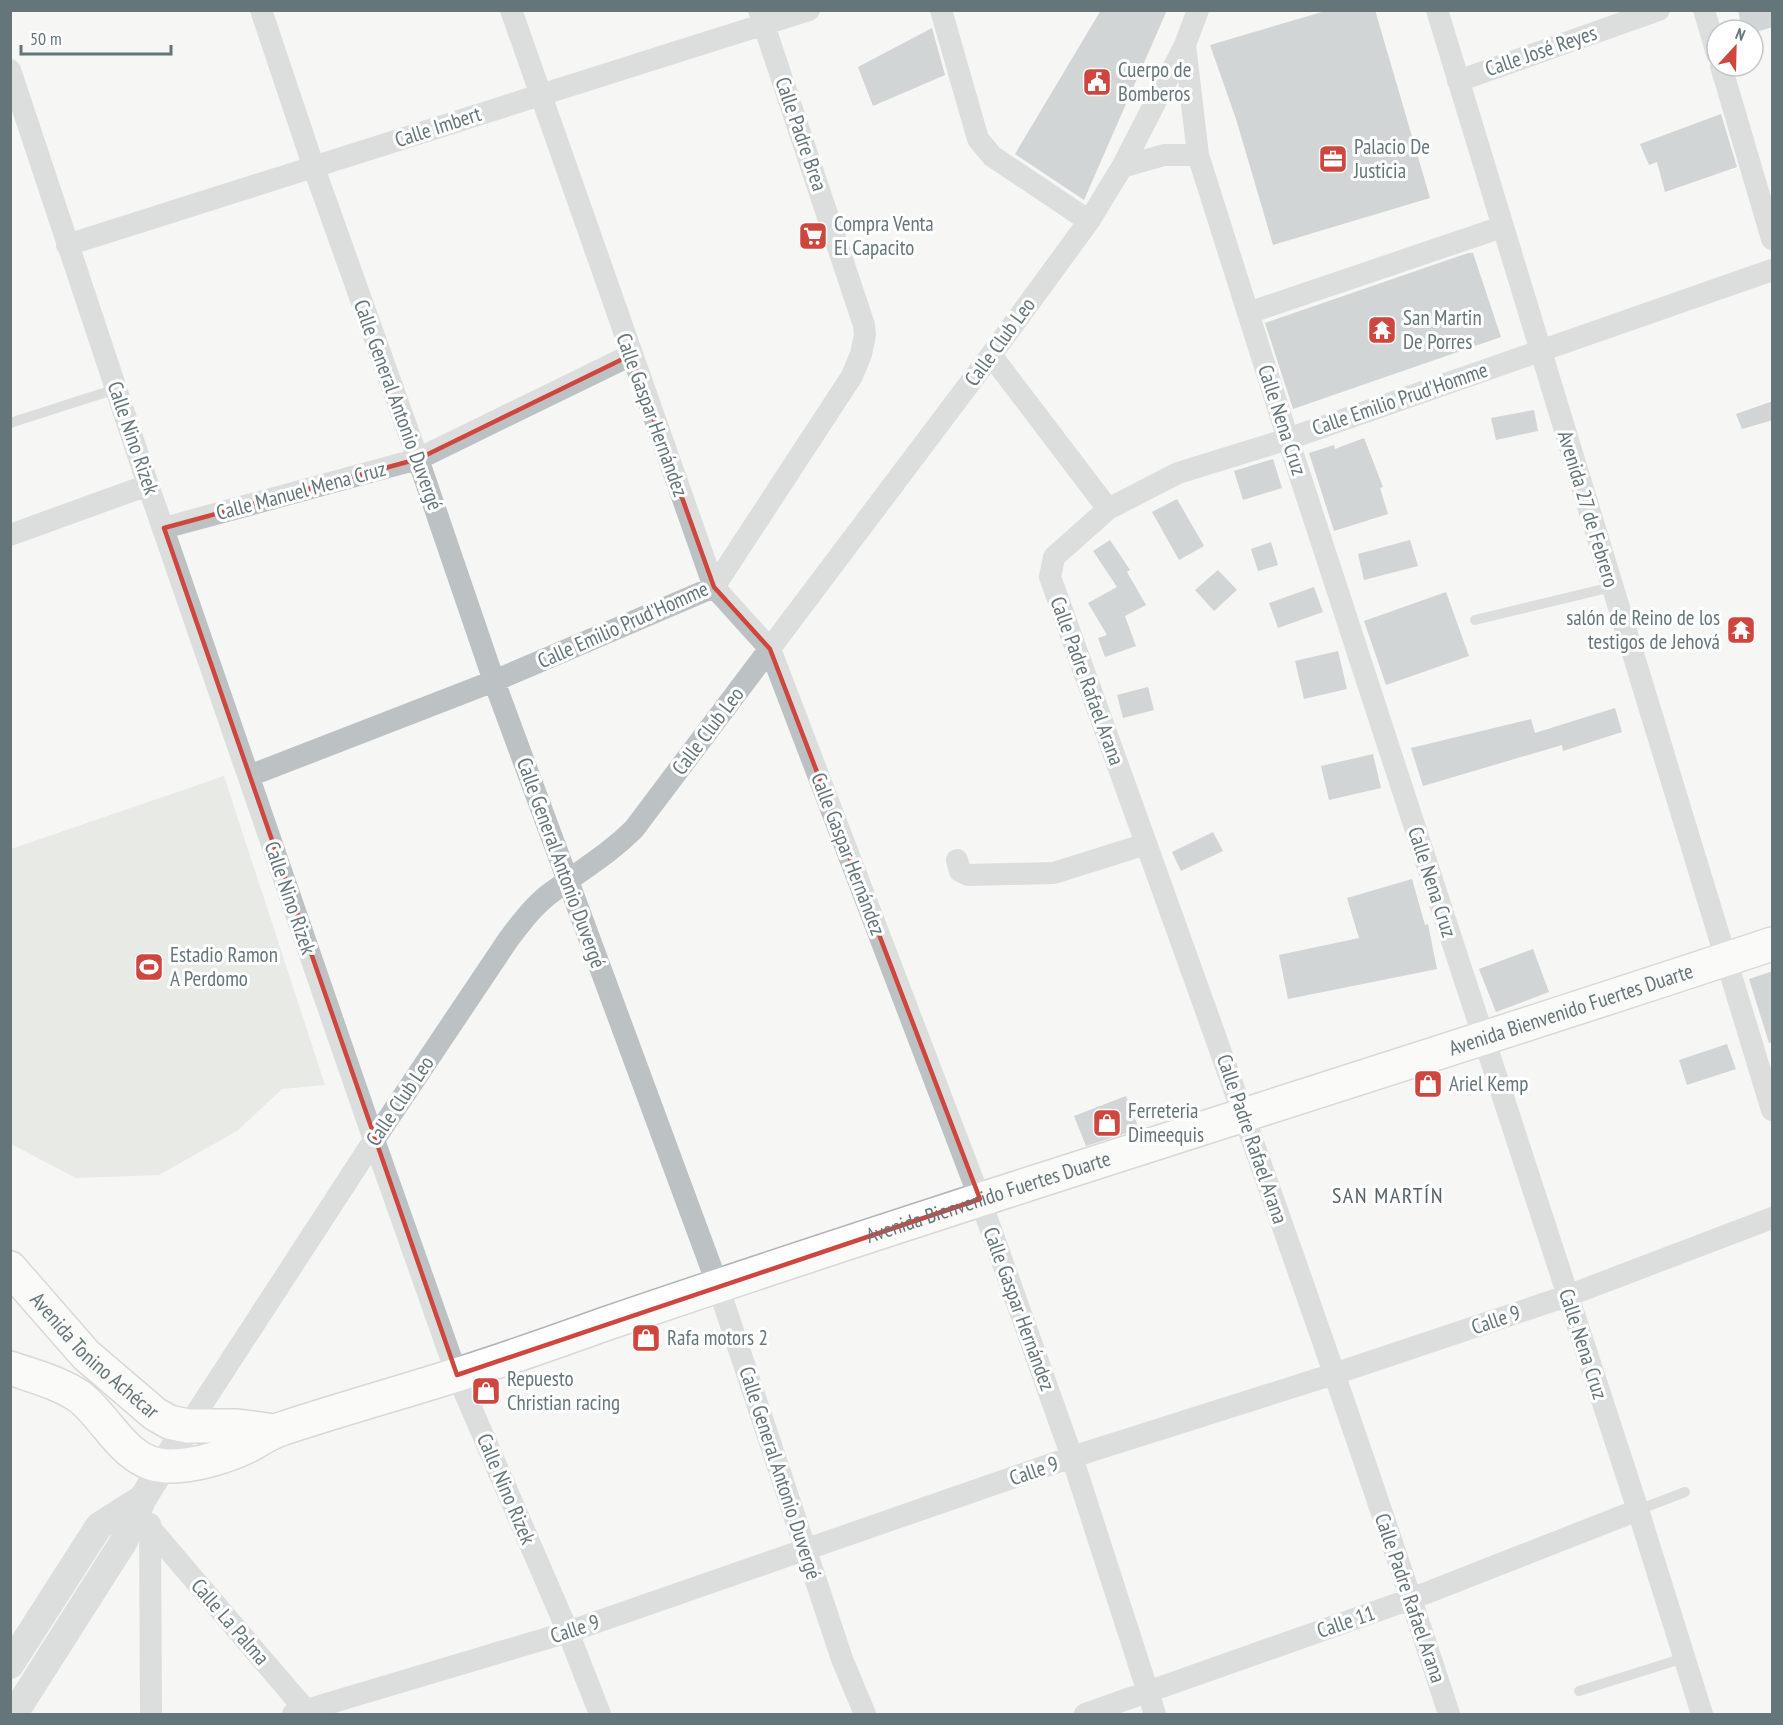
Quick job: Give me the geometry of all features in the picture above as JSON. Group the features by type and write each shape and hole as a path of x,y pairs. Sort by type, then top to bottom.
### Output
{"main road":[{"name":"Avenida Bienvenido Fuertes Duarte","path":"151,1486 180,1465 208,1460 242,1449 275,1431 457,1375 980,1199 1773,944"},
{"name":"Avenida Tonino Achécar","path":"10,1268 86,1355 154,1414 169,1422 188,1426"},
{"path":"60,1386 86,1355"},
{"path":"10,1368 60,1386 79,1396 118,1440 147,1463 151,1486"},
{"name":"Avenida Bienvenido Fuertes Duarte","path":"188,1426 237,1426 275,1431"}],"street":[{"name":"Calle General Antonio Duvergé","path":"261,10 494,681 718,1286 842,1659 865,1714"},
{"name":"Calle Gaspar Hernández","path":"511,10 714,587 770,649 980,1199 1072,1457 1155,1714"},
{"name":"Calle Imbert","path":"67,245 540,94 761,17 809,10"},
{"path":"941,10 978,139 983,147 1001,163 1089,221"},
{"name":"Calle Club Leo","path":"188,1426 374,1140 508,940 530,911 551,892 613,850 634,829 991,355 1089,221 1122,167 1185,45 1198,10"},
{"name":"Avenida 27 de Febrero","path":"1437,10 1539,351 1773,1110"},
{"name":"Calle José Reyes","path":"1458,81 1659,10"},
{"name":"Calle Padre Brea","path":"761,17 864,325"},
{"name":"Calle Nena Cruz","path":"1185,45 1198,154 1288,439 1638,1510 1702,1714"},
{"name":"Calle Nino Rizek","path":"10,70 148,485 457,1375 568,1632 600,1714"},
{"path":"1725,78 1773,239"},
{"path":"1122,167 1164,155 1198,154"},
{"path":"1248,313 1502,228"},
{"name":"Calle Emilio Prud'Homme","path":"1051,566 1054,557 1108,509 1178,472 1288,439 1773,270"},
{"name":"Calle Emilio Prud'Homme","path":"249,776 494,681 714,587 852,376 861,354 865,335 864,325"},
{"path":"991,355 1108,509"},
{"name":"Calle Manuel Mena Cruz","path":"164,528 418,459 631,356"},
{"path":"10,535 148,485"},
{"name":"Calle Padre Rafael Arana","path":"1051,566 1050,576 1244,1115 1449,1714"},
{"path":"957,860 960,871 968,875 1054,873 1146,844"},
{"name":"Calle 9","path":"303,1713 568,1632 1072,1457 1334,1374 1567,1296 1773,1218"},
{"path":"16,1711 124,1541 151,1486 188,1426"},
{"path":"151,1486 152,1714"},
{"path":"10,1665 99,1526 151,1486"},
{"name":"Calle 11","path":"1085,1714 1411,1599 1638,1510"},
{"name":"Calle La Palma","path":"151,1529 303,1713"}],"lane":[{"path":"10,423 116,389"},
{"path":"1475,620 1612,588"},
{"path":"1638,1510 1685,1492"},
{"path":"1578,1692 1684,1658"}],"highlighted area":[{"path":"631,355 714,587 770,649 980,1199 457,1375 164,528 418,459"}],"shaded area":[{"name":"Estadio Ramon A Perdomo","path":"224,776 325,1085 282,1089 237,1131 159,1175 76,1178 11,1144 11,849"}],"building":[{"name":"Cuerpo de Bomberos","path":"1101,10 1167,10 1084,200 1015,154"},
{"name":"Palacio De Justicia","path":"1329,10 1375,10 1430,198 1273,245 1236,119 1210,45"},
{"path":"1738,10 1773,10 1773,27 1765,29 1765,18 1740,18"},
{"path":"932,28 945,75 873,106 858,67"},
{"path":"1721,114 1737,167 1665,192 1657,162 1649,165 1640,144"},
{"name":"San Martin De Porres","path":"1473,253 1501,337 1293,409 1265,323"},
{"path":"1773,401 1773,420 1742,429 1736,414"},
{"path":"1534,410 1538,431 1496,440 1491,418"},
{"path":"1364,438 1383,487 1380,488 1388,514 1334,531 1309,453 1334,445 1335,449"},
{"path":"1273,459 1282,488 1243,500 1234,471"},
{"path":"1177,499 1204,546 1179,560 1152,512"},
{"path":"1110,540 1130,570 1127,572 1146,605 1125,616 1136,646 1105,657 1098,638 1107,635 1088,603 1117,587 1093,551"},
{"path":"1410,540 1418,566 1364,580 1358,554"},
{"path":"1271,542 1278,565 1258,571 1251,549"},
{"path":"1218,570 1237,590 1214,611 1195,590"},
{"path":"1314,587 1323,612 1278,628 1269,603"},
{"path":"1446,592 1469,656 1386,685 1364,621"},
{"path":"1338,651 1347,689 1304,699 1295,661"},
{"path":"1148,687 1154,710 1123,718 1117,695"},
{"path":"1615,708 1622,732 1563,751 1562,745 1423,786 1411,748 1531,719 1535,733"},
{"path":"1373,754 1381,788 1329,800 1321,766"},
{"path":"1213,832 1223,851 1181,871 1172,852"},
{"path":"1412,879 1425,925 1428,924 1437,969 1288,999 1279,955 1359,938 1347,898"},
{"path":"1533,949 1549,992 1496,1012 1479,969"},
{"path":"1773,971 1773,1042 1769,1043 1749,979"},
{"path":"1727,1044 1736,1069 1687,1085 1679,1060"},
{"name":"Ferreteria Dimeequis","path":"1126,1096 1139,1129 1086,1146 1074,1116"}],"place":[{"name":"Cuerpo de Bomberos","path":"1097,82"},
{"name":"Palacio De Justicia","path":"1333,159"},
{"name":"Compra Venta El Capacito","path":"813,236"},
{"name":"San Martin De Porres","path":"1382,330"},
{"name":"salón de Reino de los testigos de Jehová","path":"1741,630"},
{"name":"Estadio Ramon A Perdomo","path":"149,967"},
{"name":"Ariel Kemp","path":"1428,1084"},
{"name":"Ferreteria Dimeequis","path":"1107,1123"},
{"name":"Rafa motors 2","path":"646,1338"},
{"name":"Repuesto Christian racing","path":"486,1391"}],"district":[{"name":"SAN MARTÍN","path":"1388,1195"}]}
